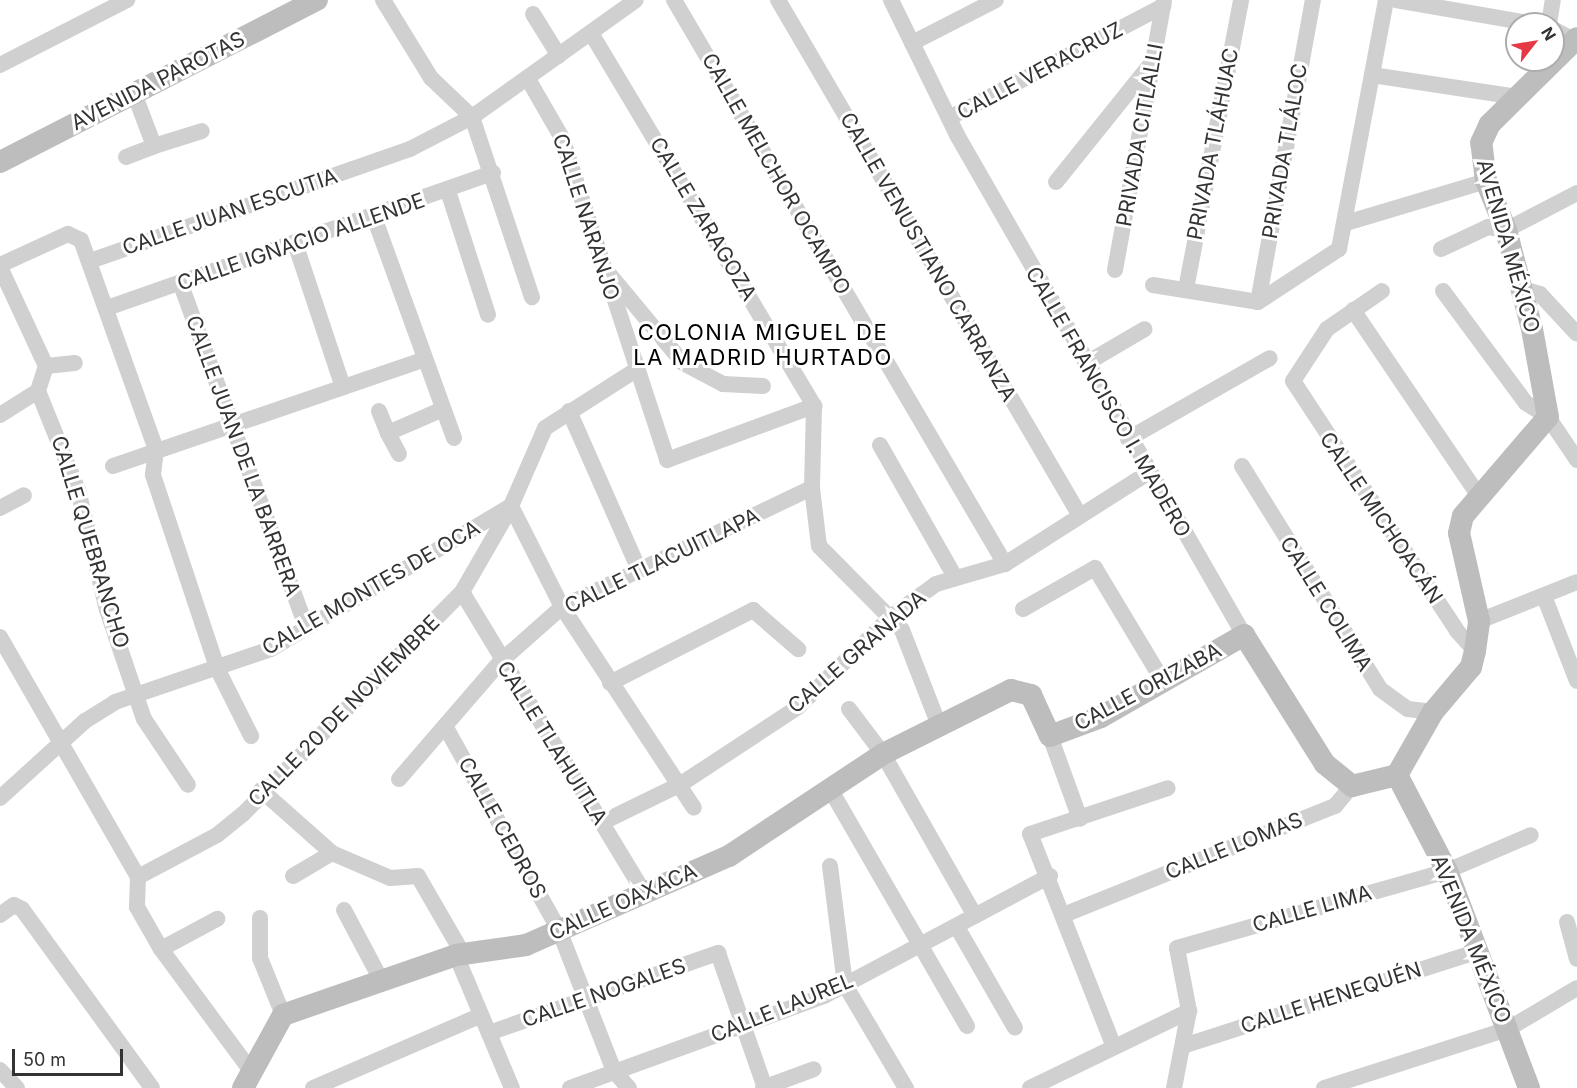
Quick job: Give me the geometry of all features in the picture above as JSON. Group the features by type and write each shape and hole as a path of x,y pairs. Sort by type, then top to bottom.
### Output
{"street":[{"path":"0,65 127,0"},
{"name":"AVENIDA PAROTAS","path":"0,162 317,0"},
{"path":"383,0 431,78 472,117 494,173 532,297"},
{"name":"CALLE MELCHOR OCAMPO","path":"674,0 1005,564"},
{"name":"CALLE VENUSTIANO CARRANZA","path":"778,0 1079,514"},
{"name":"CALLE FRANCISCO I. MADERO","path":"891,0 949,118 1084,364 1244,635 1325,764 1352,786"},
{"path":"912,44 996,0"},
{"name":"PRIVADA TLÁHUAC","path":"1186,289 1241,0"},
{"name":"PRIVADA TLÁLOC","path":"1258,302 1313,0"},
{"path":"1153,285 1258,302 1339,249 1346,224 1386,0"},
{"path":"1396,0 1477,7 1505,15"},
{"name":"CALLE JUAN ESCUTIA","path":"90,261 410,149 472,117 528,79 631,2"},
{"name":"PRIVADA CITLALLI","path":"1115,270 1164,3"},
{"name":"CALLE VERACRUZ","path":"949,118 1164,3"},
{"path":"533,14 558,56"},
{"name":"CALLE ZARAGOZA","path":"591,33 814,406"},
{"name":"AVENIDA MÉXICO","path":"1548,417 1506,230 1486,181 1481,143 1490,124 1576,39"},
{"path":"1056,182 1153,62"},
{"path":"1372,75 1516,97"},
{"name":"CALLE NARANJO","path":"528,79 562,138 605,269 634,371 667,460 814,406"},
{"path":"134,93 154,146"},
{"path":"126,157 202,131"},
{"name":"CALLE IGNACIO ALLENDE","path":"106,308 296,246 494,173"},
{"path":"1346,224 1486,181"},
{"path":"448,191 488,315"},
{"path":"1441,249 1488,227 1506,230 1574,200"},
{"path":"374,217 441,410 454,438"},
{"path":"0,415 38,392 46,366 29,319 0,266 68,234 81,240 90,261 156,450 153,475 218,670 251,736"},
{"path":"296,246 344,387"},
{"path":"605,269 683,363 723,384 763,386"},
{"name":"CALLE JUAN DE LA BARRERA","path":"181,285 306,627"},
{"path":"1519,288 1540,294 1577,334"},
{"path":"1382,291 1353,310 1451,462 1477,493"},
{"path":"1443,291 1526,403 1548,417 1577,460"},
{"name":"CALLE MICHOACÁN","path":"1353,310 1327,328 1293,381 1457,632 1475,651"},
{"path":"1084,364 1145,329"},
{"path":"1128,439 1270,357"},
{"path":"113,466 423,360"},
{"path":"46,366 75,363"},
{"path":"634,371 545,428 511,506 562,607 610,683 681,784 694,808"},
{"name":"CALLE QUEBRANCHO","path":"38,392 65,449 107,610 139,694 144,719 188,785"},
{"path":"814,406 812,488 819,546 826,559 892,616 938,723"},
{"path":"388,433 441,410"},
{"path":"379,411 399,454"},
{"path":"569,411 639,570"},
{"path":"1352,786 1397,775 1433,712 1471,667 1479,621 1459,533 1477,493 1548,417"},
{"path":"880,446 955,578"},
{"name":"CALLE COLIMA","path":"1242,466 1380,689 1408,709 1433,712"},
{"name":"CALLE GRANADA","path":"601,823 681,784 798,707 892,616 936,584 1005,564 1079,514 1148,473"},
{"name":"CALLE TLACUITLAPA","path":"399,779 501,661 562,607 812,488"},
{"path":"0,508 24,495"},
{"name":"CALLE MONTES DE OCA","path":"3,789 59,746 85,721 139,694 218,670 272,649 511,506"},
{"name":"CALLE 20 DE NOVIEMBRE","path":"138,877 218,835 462,592 511,506"},
{"path":"1023,609 1095,568 1164,683"},
{"path":"1479,621 1577,582"},
{"name":"CALLE TLAHUITLA","path":"462,592 501,661 644,893"},
{"path":"1544,596 1577,681"},
{"path":"610,683 753,610 798,648"},
{"name":"CALLE ORIZABA","path":"1050,736 1164,683 1244,635"},
{"path":"0,637 59,746 138,877 137,907 161,949 247,1080 283,1015 260,958 260,918"},
{"name":"CALLE OAXACA","path":"283,1015 460,955 526,945 729,856 799,814 829,788 883,754 938,723 1011,690 1031,695 1050,736"},
{"path":"849,709 883,754 975,916"},
{"name":"CALLE CEDROS","path":"445,726 559,930 614,1071"},
{"path":"1050,736 1080,819"},
{"name":"AVENIDA MÉXICO","path":"1397,775 1447,871 1529,1088"},
{"name":"CALLE LOMAS","path":"1066,914 1335,806 1352,786"},
{"path":"829,788 967,1026"},
{"path":"1114,1047 1066,914 1030,834 1168,788"},
{"path":"261,790 332,853 390,878 418,876 460,955 479,1016 489,1033 512,1088"},
{"name":"CALLE LIMA","path":"1190,1011 1177,948 1447,871 1531,835"},
{"path":"293,876 332,853"},
{"path":"830,866 845,985 906,1088"},
{"name":"CALLE LAUREL","path":"570,1088 845,985 1050,876"},
{"path":"3,912 22,909 152,1088"},
{"path":"344,910 381,980"},
{"path":"161,949 217,920"},
{"path":"1567,922 1577,959"},
{"path":"957,927 1015,1028"},
{"name":"CALLE HENEQUÉN","path":"1183,1046 1479,951"},
{"name":"CALLE NOGALES","path":"489,1033 718,953 743,1025"},
{"path":"1324,1088 1508,1029 1577,988"},
{"path":"1030,1088 1190,1011"},
{"path":"1174,1088 1190,1011"},
{"path":"313,1088 479,1016"},
{"path":"743,1025 765,1088 814,1069"},
{"path":"0,1070 17,1088"},
{"path":"614,1071 629,1088"}],"district":[{"name":"COLONIA MIGUEL DE LA MADRID HURTADO","path":"763,344"}]}
